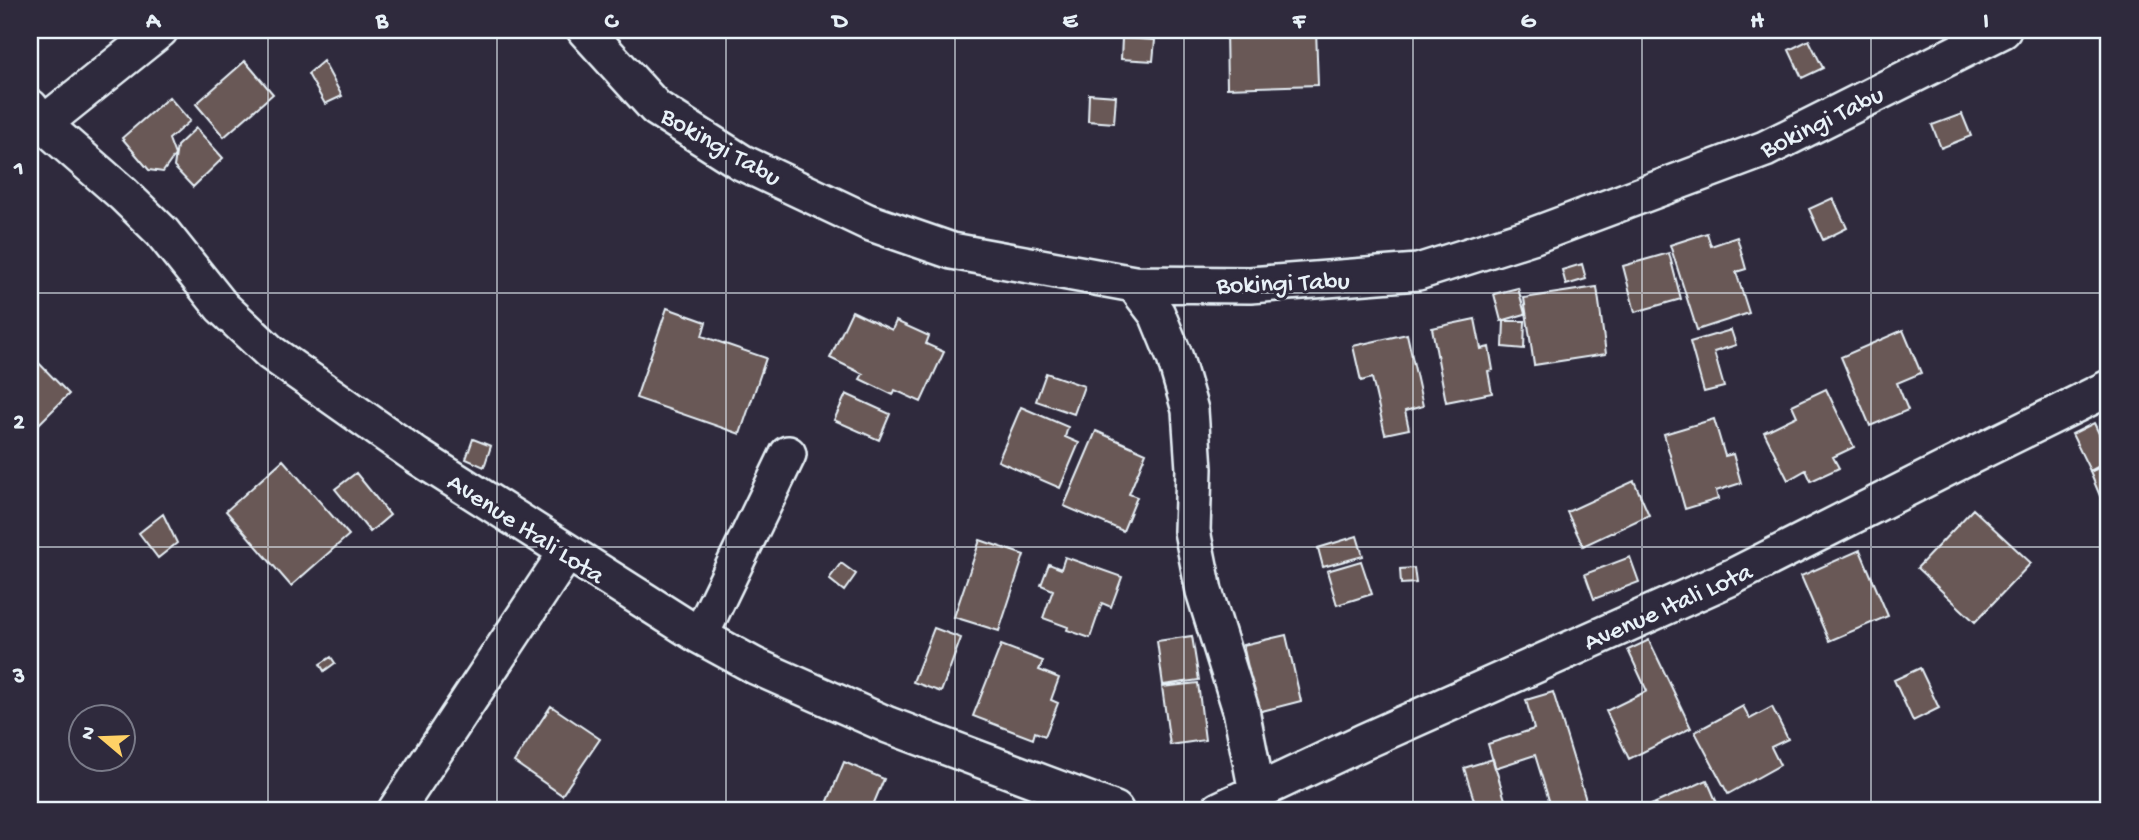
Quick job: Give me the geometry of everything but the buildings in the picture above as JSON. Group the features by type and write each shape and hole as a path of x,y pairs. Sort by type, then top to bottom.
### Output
{"street":[{"path":"37,116 160,30"},
{"name":"Bokingi Tabu","path":"585,30 656,108 741,162 868,222 952,251 1134,284 1250,285 1418,272 1532,236 1754,153 2003,30"},
{"name":"Avenue Itali Lota","path":"37,116 162,232 222,307 271,353 417,456 700,636 755,666 888,725 1115,810"},
{"path":"1134,284 1157,314 1175,358 1190,410 1194,469 1192,531 1203,588 1241,710 1257,792"},
{"name":"Avenue Itali Lota","path":"1219,810 1579,644 1732,577 2109,388"},
{"path":"700,636 788,454"},
{"path":"397,810 567,552"}]}
